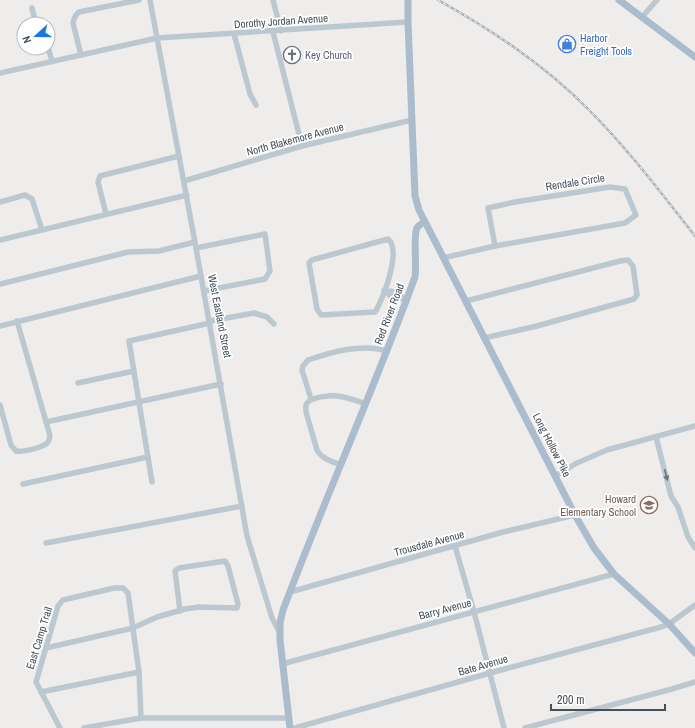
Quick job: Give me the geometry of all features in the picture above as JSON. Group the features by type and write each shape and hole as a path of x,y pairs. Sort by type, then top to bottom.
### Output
{"main road":[{"path":"408,0 415,196 419,210 425,222"},
{"path":"619,0 695,57"},
{"name":"Long Hollow Pike","path":"425,222 575,515 594,548 614,574 669,624 695,653"},
{"name":"Red River Road","path":"280,623 290,592 387,351 404,299 416,277 415,232 418,226 425,222"},
{"name":"West Eastland Street","path":"280,623 282,664"},
{"path":"282,664 290,728"}],"street":[{"path":"81,55 74,23 76,14 79,12 139,0"},
{"name":"West Eastland Street","path":"150,0 180,156 250,548 272,618 280,633"},
{"path":"273,0 281,31"},
{"path":"642,17 657,0"},
{"path":"32,8 34,16"},
{"name":"Dorothy Jordan Avenue","path":"0,73 157,38 273,32 408,22"},
{"path":"273,32 302,146"},
{"path":"234,34 250,94 256,105"},
{"path":"51,56 52,61"},
{"name":"North Blakemore Avenue","path":"184,180 302,146 412,120"},
{"path":"106,214 98,182 100,176 180,156"},
{"name":"Rendale Circle","path":"443,258 495,246 625,223 636,215 625,189 610,186 497,205 488,208 495,246"},
{"path":"0,202 25,195 32,198 42,230"},
{"path":"0,240 186,195"},
{"path":"196,248 265,234 270,271 265,279 204,291"},
{"path":"388,240 391,243 393,260 386,291 375,312 321,315 317,309 309,263 312,260 388,240"},
{"path":"0,284 128,252 159,251 195,242"},
{"path":"466,301 620,261 628,260 633,266 637,295 634,299 537,326 484,338"},
{"path":"0,326 201,276"},
{"path":"386,291 396,293 404,299"},
{"path":"152,482 129,341 254,313 266,317 274,324"},
{"path":"0,405 11,445 16,451 32,449 45,445 49,442 50,438 46,422 17,321"},
{"path":"311,399 302,370 303,366 308,360 355,348 374,347 387,351"},
{"path":"78,383 134,371"},
{"path":"46,422 221,384"},
{"path":"341,465 326,459 320,455 317,450 306,412 307,402 311,399 338,396 366,404"},
{"path":"555,476 577,463 607,450 695,426"},
{"path":"656,437 671,496 678,507 688,537 695,548"},
{"path":"23,484 148,457"},
{"path":"46,543 242,506"},
{"name":"Trousdale Avenue","path":"290,592 504,532 575,515"},
{"path":"454,546 474,612 504,728"},
{"path":"46,648 133,628 180,611 199,607 237,608 238,604 228,566 225,561 180,568 175,571 180,611"},
{"name":"Barry Avenue","path":"282,664 614,574"},
{"name":"East Camp Trail","path":"60,728 36,682 58,606 62,600 114,588 123,588 128,593 139,672 141,718"},
{"name":"Bate Avenue","path":"295,728 490,673 661,628 695,605"},
{"path":"41,692 139,672"},
{"path":"525,728 695,682"},
{"path":"84,728 141,718 288,718"}],"railway":[{"path":"438,0 479,24 518,50 555,78 589,110 631,156 695,236"}],"place":[{"name":"Harbor Freight Tools","path":"567,44"},
{"name":"Key Church","path":"292,55"},
{"name":"Howard Elementary School","path":"649,505"}]}
